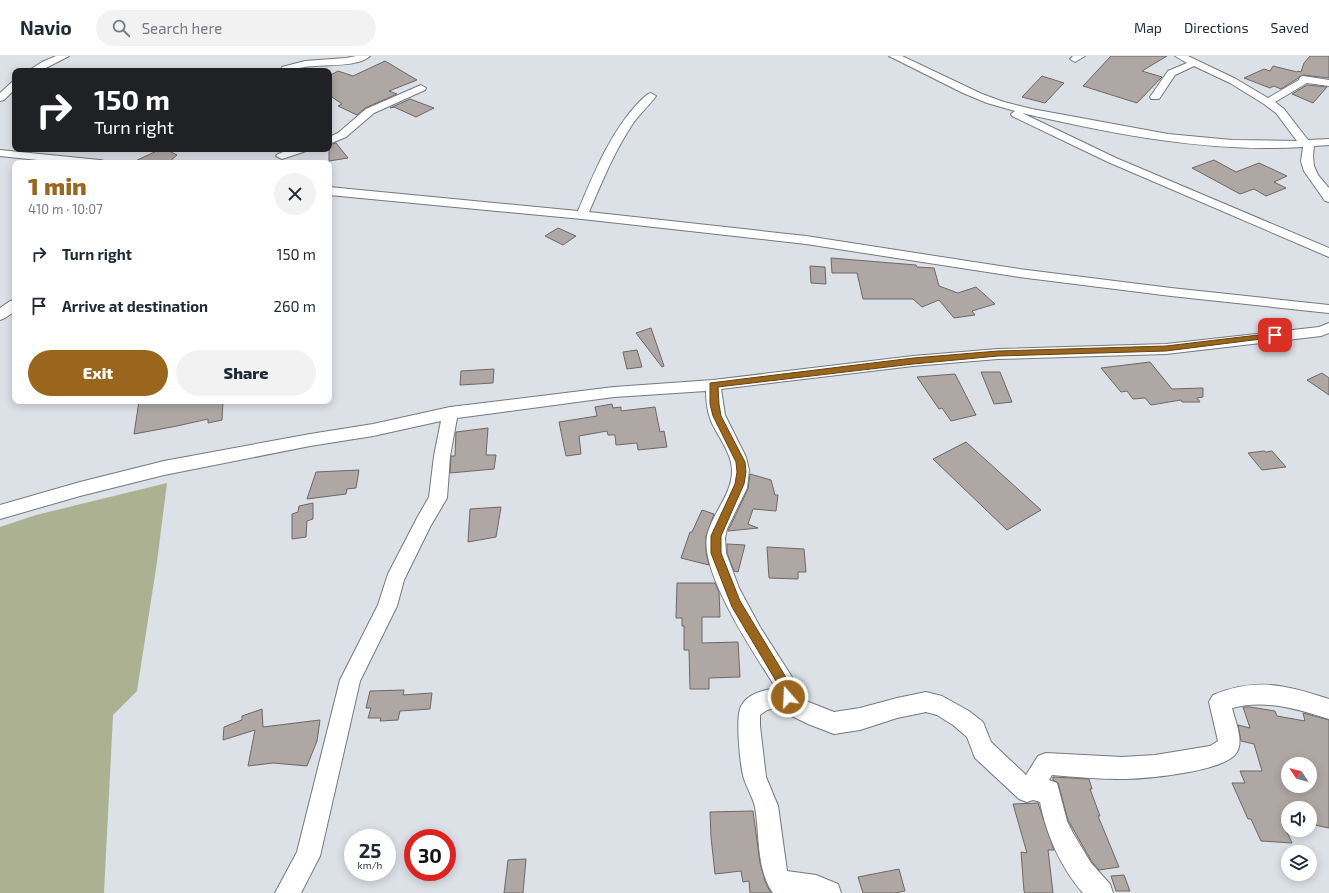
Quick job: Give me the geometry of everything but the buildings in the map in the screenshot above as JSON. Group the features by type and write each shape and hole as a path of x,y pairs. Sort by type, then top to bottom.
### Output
{"street":[{"path":"38,68 64,56"},
{"path":"288,68 309,63 340,61 365,56"},
{"path":"1180,56 1233,81 1280,111 1307,144 1306,155 1311,175 1328,194 1329,198"},
{"path":"898,57 1112,160 1329,253"},
{"path":"1155,97 1171,74 1194,63"},
{"path":"1268,102 1303,82 1303,79 1329,83"},
{"path":"0,98 12,87"},
{"path":"332,139 342,135 370,111 421,88"},
{"path":"582,215 617,137 637,110 651,96"},
{"path":"991,101 1041,114 1142,134 1216,143 1256,145 1329,142"},
{"path":"282,156 293,152"},
{"path":"0,153 70,160"},
{"path":"332,191 582,215 806,240 1019,273 1171,292 1329,309"},
{"path":"0,315 12,306"},
{"path":"0,512 80,488 164,468 287,444 373,430 450,413 614,392 713,385 913,361 998,354 1166,349 1321,331 1329,328"},
{"path":"713,385 714,404 717,416 740,462 741,472 740,484 716,536 716,553 736,603 785,684 788,697 798,708 816,717 834,723 860,719 897,708 926,702 942,706 961,718 975,730 983,750 1027,791 1033,785 1046,764 1122,768 1155,766 1211,757 1220,754 1229,746 1229,738 1221,714 1220,702 1226,699 1259,695 1291,696 1329,709"},
{"path":"287,893 308,856 350,680 387,606 398,572 423,523 438,498 442,456 450,413"},
{"path":"785,684 778,698 762,701 750,710 755,777 766,806 776,876 782,884 816,887 829,893"},
{"path":"1033,785 1036,790 1049,791 1057,826 1076,861 1094,888 1101,893"}],"green space":[{"path":"167,483 157,562 137,691 113,715 104,893 0,893 0,527 36,515"}],"route":[{"path":"788,697 785,684 736,603 716,553 716,536 740,484 741,472 740,462 717,416 714,404 713,385 913,361 998,354 1166,349 1275,335"}]}
